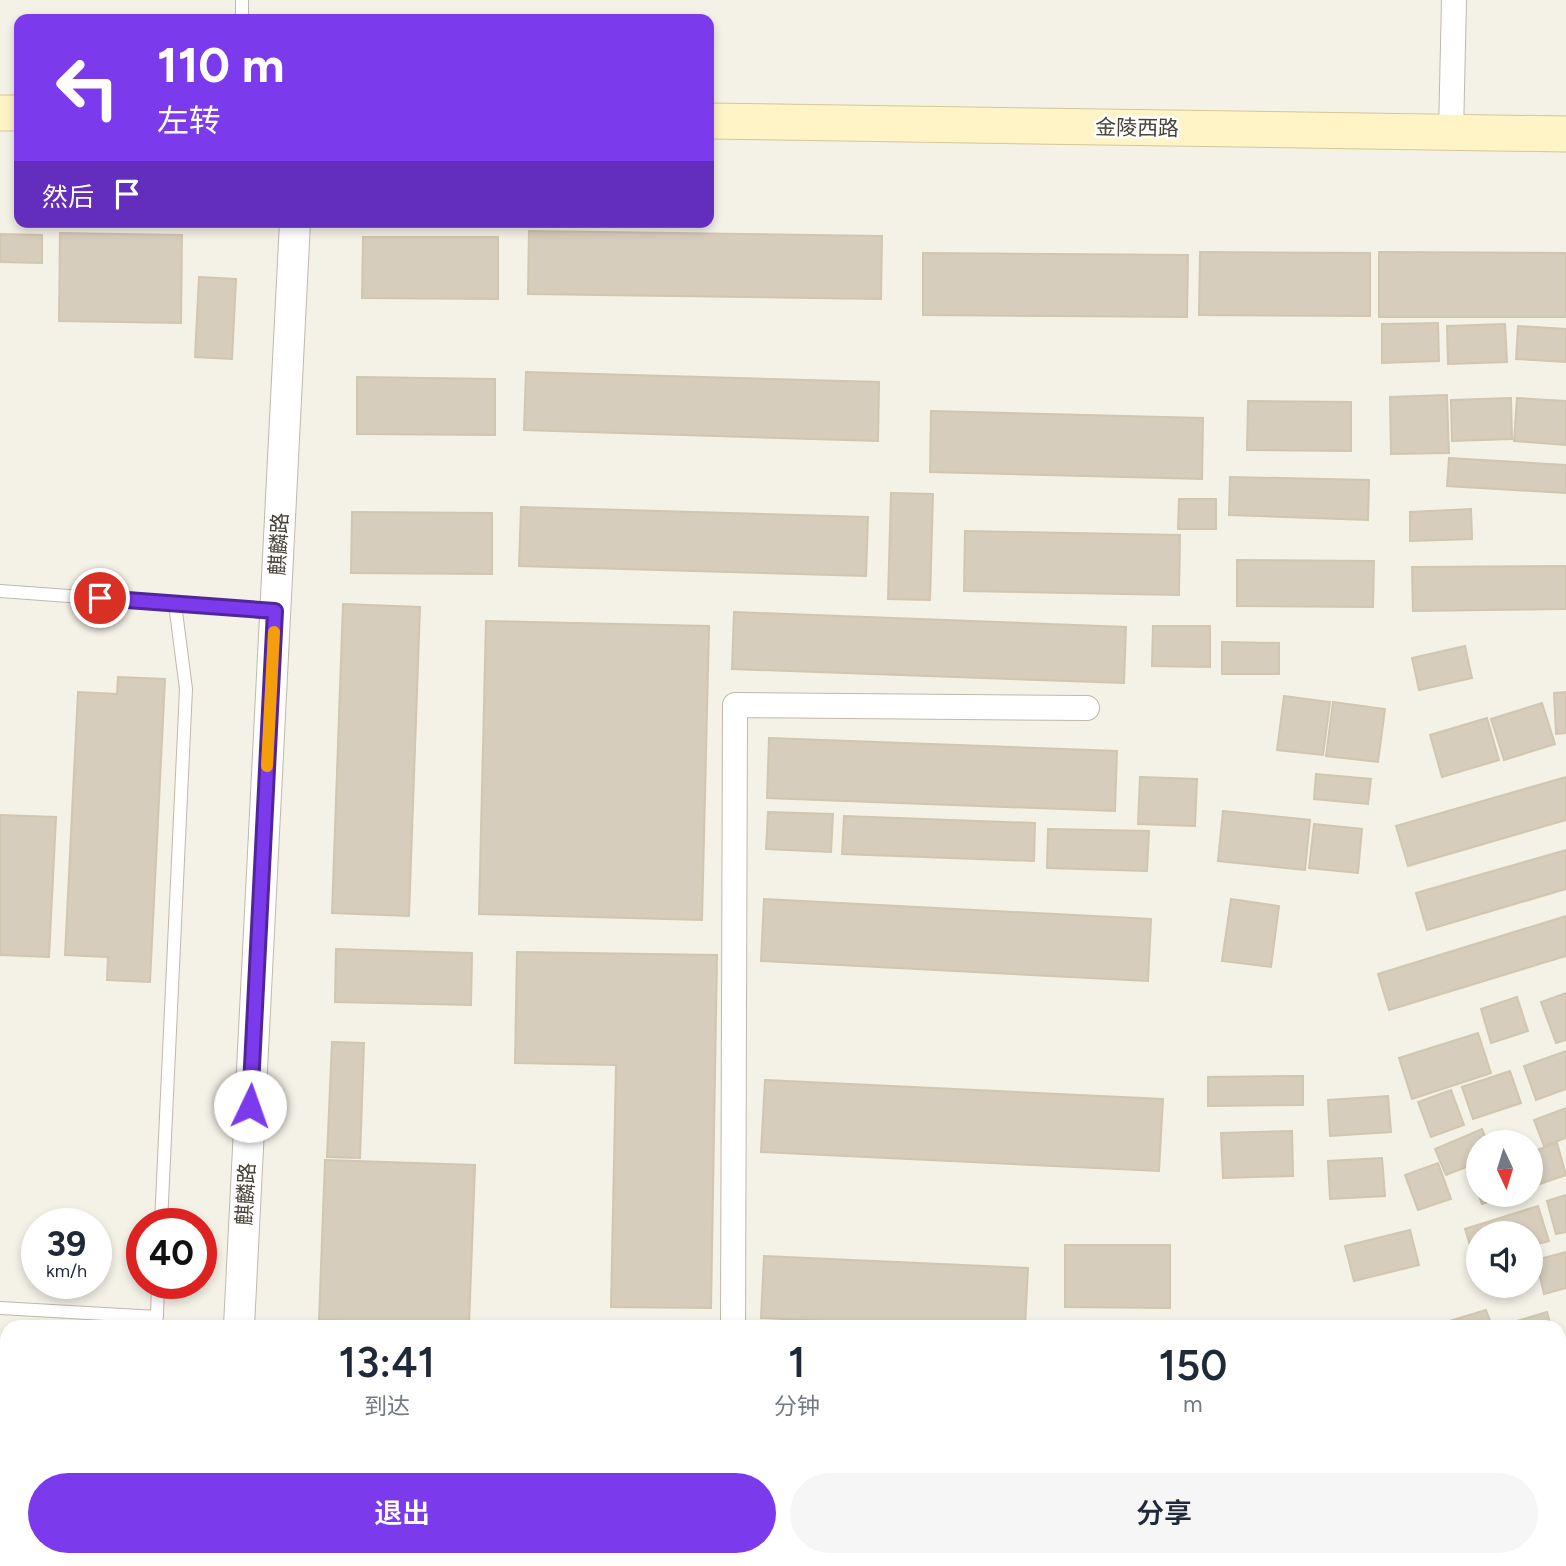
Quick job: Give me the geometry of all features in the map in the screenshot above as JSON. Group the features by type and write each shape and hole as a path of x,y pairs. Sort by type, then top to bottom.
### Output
{"main road":[{"name":"金陵西路","path":"714,121 1566,134"}],"street":[{"path":"1451,132 1454,0"},
{"name":"麒麟路","path":"239,1320 295,228"},
{"path":"733,1320 735,705 1087,708"}],"lane":[{"path":"0,591 275,611"},
{"path":"162,1208 186,689 175,604"},
{"path":"157,1320 158,1299"},
{"path":"0,1308 135,1320"}],"building":[{"path":"529,231 882,236 881,299 528,294"},
{"path":"60,233 182,235 181,323 59,321"},
{"path":"0,234 42,235 42,263 0,262"},
{"path":"363,237 498,237 498,299 362,298"},
{"path":"1200,252 1370,253 1370,316 1199,315"},
{"path":"1379,252 1566,253 1566,317 1379,317"},
{"path":"923,253 1188,255 1187,317 923,315"},
{"path":"199,277 236,279 232,359 195,357"},
{"path":"1438,323 1439,361 1382,363 1382,324"},
{"path":"1505,324 1507,362 1448,364 1447,326"},
{"path":"1518,326 1566,329 1566,362 1516,359"},
{"path":"526,372 879,382 878,441 524,430"},
{"path":"357,377 495,379 495,435 357,434"},
{"path":"1447,395 1449,453 1391,454 1390,397"},
{"path":"1511,398 1512,439 1452,441 1451,400"},
{"path":"1517,398 1566,401 1566,445 1514,441"},
{"path":"1248,401 1351,402 1351,451 1247,450"},
{"path":"931,411 1203,418 1202,479 930,472"},
{"path":"1449,458 1566,465 1566,493 1447,486"},
{"path":"1230,477 1369,480 1368,520 1229,515"},
{"path":"891,493 933,494 930,600 888,599"},
{"path":"1179,499 1216,499 1216,529 1178,529"},
{"path":"521,507 868,517 866,576 519,566"},
{"path":"1471,509 1472,539 1410,541 1410,512"},
{"path":"352,512 492,513 492,574 351,573"},
{"path":"965,531 1180,535 1179,595 964,591"},
{"path":"1237,560 1374,561 1373,607 1237,606"},
{"path":"1566,566 1566,609 1413,611 1412,567"},
{"path":"343,604 420,607 409,916 332,913"},
{"path":"734,612 1126,627 1124,683 732,669"},
{"path":"486,621 709,626 702,920 479,914"},
{"path":"1153,626 1210,626 1210,667 1152,666"},
{"path":"1222,642 1279,643 1279,674 1222,674"},
{"path":"1465,646 1472,678 1419,690 1412,658"},
{"path":"118,677 165,679 150,982 107,980 108,957 65,955 78,692 117,694"},
{"path":"1566,692 1566,733 1556,734 1554,693"},
{"path":"1284,696 1330,702 1323,755 1277,750"},
{"path":"1333,702 1385,709 1378,762 1326,756"},
{"path":"1542,703 1555,744 1504,760 1491,719"},
{"path":"1487,718 1499,760 1442,777 1430,735"},
{"path":"769,738 1117,751 1115,811 767,798"},
{"path":"1316,774 1371,779 1368,804 1314,799"},
{"path":"1140,777 1197,779 1195,826 1138,824"},
{"path":"1566,777 1566,820 1408,866 1396,826"},
{"path":"1223,811 1310,820 1305,870 1218,861"},
{"path":"768,812 833,814 831,852 766,849"},
{"path":"0,815 56,817 49,957 0,955"},
{"path":"844,816 1035,823 1034,861 842,854"},
{"path":"1314,824 1362,829 1358,873 1309,868"},
{"path":"1048,829 1149,831 1147,871 1047,868"},
{"path":"1566,850 1566,889 1427,930 1416,893"},
{"path":"764,899 1151,919 1148,981 761,961"},
{"path":"1231,899 1279,906 1271,967 1222,961"},
{"path":"1566,916 1566,956 1389,1010 1378,974"},
{"path":"336,949 472,953 471,1005 335,1002"},
{"path":"517,952 717,955 711,1308 611,1307 616,1065 515,1063"},
{"path":"1566,993 1566,1040 1556,1043 1541,1002"},
{"path":"1517,997 1528,1031 1491,1043 1481,1009"},
{"path":"1478,1033 1491,1073 1412,1099 1399,1058"},
{"path":"332,1042 364,1043 360,1158 327,1157"},
{"path":"1566,1051 1566,1089 1536,1100 1524,1066"},
{"path":"1510,1071 1521,1103 1473,1119 1462,1087"},
{"path":"1303,1076 1303,1105 1208,1106 1208,1077"},
{"path":"765,1080 1163,1099 1159,1171 761,1152"},
{"path":"1451,1090 1464,1125 1431,1137 1418,1102"},
{"path":"1388,1096 1391,1132 1330,1136 1328,1100"},
{"path":"1566,1108 1566,1138 1544,1146 1544,1130 1538,1130 1534,1120"},
{"path":"1292,1131 1293,1176 1223,1178 1221,1133"},
{"path":"1466,1136 1466,1167 1446,1175 1435,1149"},
{"path":"1557,1143 1566,1175 1544,1183 1544,1148"},
{"path":"1382,1158 1385,1196 1330,1199 1328,1161"},
{"path":"325,1160 475,1165 469,1320 319,1320"},
{"path":"1438,1163 1451,1199 1418,1210 1405,1175"},
{"path":"1566,1195 1566,1232 1556,1234 1547,1201"},
{"path":"1539,1208 1543,1221 1490,1221"},
{"path":"1543,1222 1549,1241 1543,1243"},
{"path":"1410,1230 1419,1265 1354,1281 1345,1246"},
{"path":"1065,1245 1170,1245 1170,1308 1065,1307"},
{"path":"1566,1252 1566,1288 1544,1294 1543,1258"},
{"path":"764,1256 1028,1268 1025,1320 761,1318"},
{"path":"1486,1310 1490,1320 1453,1320"},
{"path":"1547,1312 1549,1320 1520,1320"}],"slow traffic":[{"path":"267,766 274,632"}],"route":[{"path":"100,598 275,611 250,1106"}]}
